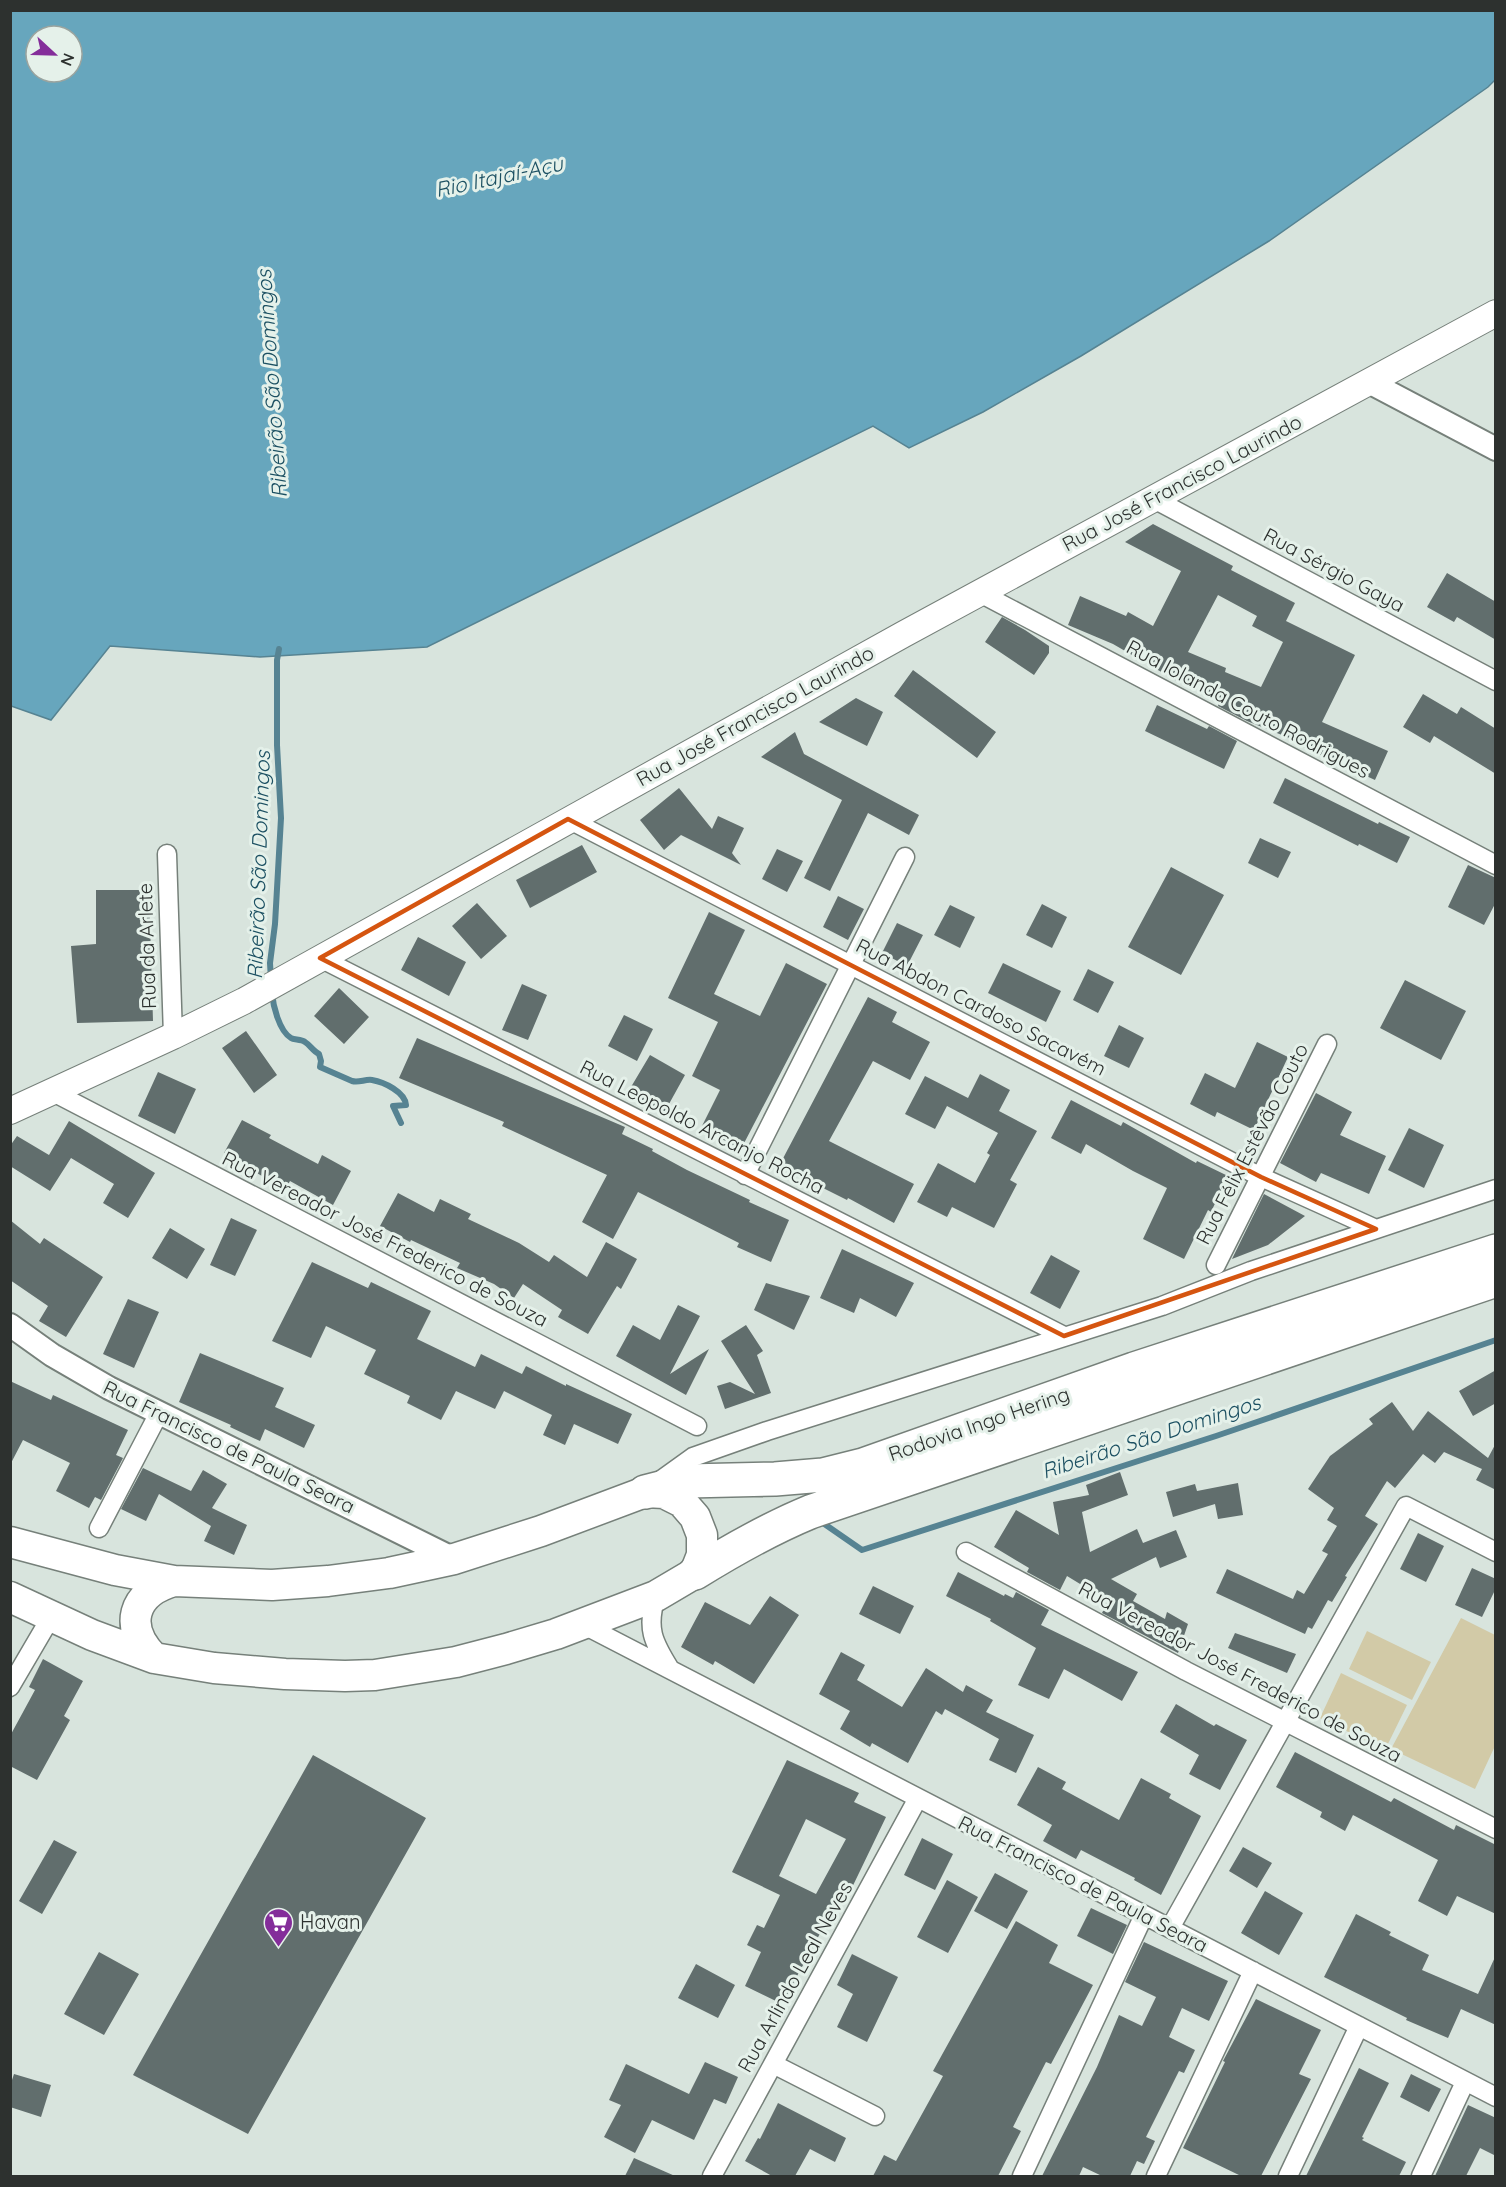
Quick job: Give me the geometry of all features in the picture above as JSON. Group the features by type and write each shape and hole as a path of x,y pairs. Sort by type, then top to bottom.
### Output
{"highway":[{"name":"Rodovia Ingo Hering","path":"10,1542 115,1570 174,1581 272,1585 389,1573 454,1559 522,1538 645,1492 688,1481 785,1479 823,1475 863,1465 1134,1369 1496,1251"},
{"name":"Rodovia Ingo Hering","path":"10,1596 92,1635 154,1658 214,1668 345,1676 375,1675 456,1662 506,1650 656,1596 740,1545 810,1512 1496,1280"},
{"path":"645,1492 664,1493 682,1502 695,1517 702,1535 702,1555 695,1574"},
{"path":"154,1658 142,1646 136,1630 137,1612 144,1597 157,1586 174,1581"}],"main road":[{"name":"Rua José Francisco Laurindo","path":"10,1111 244,1001 568,819 1152,498 1496,313"}],"street":[{"path":"1369,382 1496,449"},
{"name":"Rua Sérgio Gaya","path":"1152,498 1496,681"},
{"name":"Rua Iolanda Couto Rodrigues","path":"980,593 1496,865"},
{"name":"Rua Abdon Cardoso Sacavém","path":"568,819 1261,1177 1376,1229"},
{"name":"Rua da Arlete","path":"167,854 173,1036"},
{"path":"745,1174 905,857"},
{"name":"Rua Leopoldo Arcanjo Rocha","path":"320,957 1064,1336"},
{"name":"Rua Félix Estêvão Couto","path":"1216,1264 1327,1044"},
{"name":"Rua Vereador José Frederico de Souza","path":"53,1092 697,1426"},
{"path":"645,1492 693,1457 767,1431 1162,1306 1251,1272 1496,1189"},
{"name":"Rua Francisco de Paula Seara","path":"10,1325 71,1366 159,1413 454,1559"},
{"path":"99,1528 159,1413"},
{"path":"1170,1928 1406,1506 1496,1552"},
{"name":"Rua Vereador José Frederico de Souza","path":"966,1552 1285,1722 1496,1829"},
{"path":"656,1596 651,1610 650,1628 656,1647 671,1670"},
{"path":"10,1687 51,1617"},
{"name":"Rua Francisco de Paula Seara","path":"582,1624 1496,2097"},
{"name":"Rua Arlindo Leal Neves","path":"712,2176 918,1798"},
{"path":"1022,2176 1144,1915"},
{"path":"1156,2176 1253,1971"},
{"path":"1288,2176 1359,2026"},
{"path":"773,2064 875,2116"},
{"path":"1421,2176 1466,2082"}],"highlighted area":[{"path":"568,819 1261,1177 1376,1229 1064,1336 320,958"}],"shaded area":[{"path":"1461,1618 1495,1635 1495,1746 1475,1789 1391,1749"},
{"path":"1367,1631 1431,1662 1412,1700 1349,1669"},
{"path":"1341,1673 1407,1705 1385,1750 1320,1718"}],"water":[{"name":"Rio Itajaí-Açu","path":"11,10 1495,10 1496,79 1488,87 1269,241 1081,356 983,412 909,448 873,426 427,647 260,657 110,646 51,720 11,706"}],"building":[{"path":"1153,524 1233,566 1231,570 1295,603 1286,621 1355,655 1322,722 1388,751 1375,780 1301,746 1302,743 1247,721 1218,706 1220,700 1177,681 1113,644 1068,625 1080,596 1126,616 1128,612 1153,626 1181,571 1125,542","holes":["1218,595 1257,616 1252,626 1283,642 1261,687 1225,672 1226,668 1188,652"]},
{"path":"1447,573 1496,602 1496,640 1457,617 1454,622 1427,607"},
{"path":"1002,617 1049,646 1049,653 1034,675 985,642"},
{"path":"913,670 996,732 977,758 894,696"},
{"path":"1423,694 1457,714 1461,707 1496,729 1496,774 1434,736 1430,743 1403,727"},
{"path":"856,698 883,712 867,746 819,722"},
{"path":"1157,705 1207,729 1209,726 1237,741 1224,769 1145,731"},
{"path":"795,732 804,754 919,815 909,835 868,813 830,891 804,878 842,800 761,757"},
{"path":"1285,778 1378,824 1379,822 1410,837 1397,863 1273,803"},
{"path":"679,788 712,829 718,816 744,828 732,853 741,865 681,835 664,850 640,820"},
{"path":"1260,838 1291,852 1278,878 1248,863"},
{"path":"582,845 597,872 530,908 516,880"},
{"path":"777,849 803,861 787,892 762,879"},
{"path":"1468,865 1496,878 1496,902 1484,925 1448,907"},
{"path":"1171,867 1224,895 1181,975 1128,947"},
{"path":"96,890 149,890 153,1021 77,1023 71,946 96,944"},
{"path":"838,896 864,909 848,940 823,927"},
{"path":"477,903 507,936 481,959 452,926"},
{"path":"1042,904 1067,917 1052,948 1026,935"},
{"path":"950,905 975,917 960,948 934,935"},
{"path":"709,912 745,930 714,994 760,1016 786,963 827,984 741,1149 701,1128 720,1090 692,1076 718,1022 668,998"},
{"path":"897,923 923,935 907,966 882,953"},
{"path":"418,937 466,962 449,996 401,970"},
{"path":"1003,963 1061,991 1046,1022 988,993"},
{"path":"1088,969 1114,982 1098,1013 1073,1000"},
{"path":"1405,980 1466,1011 1441,1060 1380,1028"},
{"path":"522,984 547,995 528,1040 502,1030"},
{"path":"339,988 369,1017 344,1044 314,1016"},
{"path":"868,997 897,1012 892,1022 930,1042 910,1080 873,1061 829,1141 914,1184 894,1223 848,1198 847,1200 779,1166"},
{"path":"624,1015 653,1029 637,1061 608,1046"},
{"path":"1119,1025 1144,1038 1129,1068 1104,1056"},
{"path":"246,1031 277,1075 254,1093 222,1048"},
{"path":"417,1038 625,1127 622,1134 653,1149 652,1151 687,1170 750,1200 749,1202 789,1220 771,1262 737,1247 739,1243 638,1192 613,1239 582,1222 607,1175 502,1126 504,1122 399,1078"},
{"path":"1257,1042 1288,1057 1254,1130 1217,1112 1215,1117 1190,1104 1205,1073 1235,1088"},
{"path":"650,1055 685,1075 664,1113 628,1092"},
{"path":"158,1072 196,1089 175,1134 138,1116"},
{"path":"980,1074 1010,1090 999,1111 1037,1131 1010,1180 1017,1184 994,1228 952,1207 947,1217 917,1202 938,1163 975,1183 990,1155 987,1153 998,1133 947,1106 935,1129 905,1114 925,1076 968,1098"},
{"path":"1316,1093 1352,1112 1340,1135 1386,1156 1369,1194 1321,1173 1316,1182 1280,1163"},
{"path":"1071,1100 1121,1126 1123,1122 1196,1163 1197,1161 1228,1176 1211,1212 1208,1210 1184,1259 1143,1239 1167,1188 1086,1144 1081,1154 1051,1138"},
{"path":"242,1120 271,1135 269,1138 318,1164 322,1155 351,1171 333,1205 290,1181 285,1190 224,1153"},
{"path":"69,1121 155,1173 128,1218 103,1203 114,1184 71,1158 50,1191 10,1166 10,1146 17,1136 49,1155"},
{"path":"1409,1128 1444,1145 1424,1188 1388,1170"},
{"path":"398,1193 434,1212 440,1199 471,1214 468,1219 519,1243 549,1262 554,1255 587,1277 606,1242 637,1259 621,1289 617,1286 588,1334 558,1317 562,1310 523,1284 514,1298 494,1284 457,1268 460,1263 411,1240 410,1242 380,1226"},
{"path":"1264,1194 1305,1216 1268,1245 1232,1259"},
{"path":"231,1218 257,1230 235,1276 210,1265"},
{"path":"10,1220 40,1244 44,1238 103,1277 66,1337 39,1321 48,1306 10,1280"},
{"path":"170,1228 205,1249 187,1279 152,1258"},
{"path":"842,1249 914,1283 896,1317 860,1298 854,1313 820,1298"},
{"path":"1051,1255 1080,1271 1060,1309 1030,1293"},
{"path":"312,1262 368,1288 371,1282 431,1311 417,1339 475,1367 481,1354 522,1374 526,1366 632,1414 618,1444 574,1424 565,1445 543,1435 552,1415 504,1391 495,1409 456,1391 441,1420 407,1403 410,1396 364,1374 376,1350 326,1326 311,1358 272,1341"},
{"path":"766,1283 810,1296 794,1330 754,1310"},
{"path":"128,1299 159,1312 134,1368 103,1354"},
{"path":"678,1305 700,1316 670,1374 709,1349 686,1395 616,1356 633,1325 660,1340"},
{"path":"746,1325 763,1351 757,1355 771,1393 725,1409 717,1386 730,1382 755,1394 721,1341"},
{"path":"200,1353 284,1388 275,1407 315,1425 304,1448 265,1429 260,1441 230,1427 231,1425 179,1402"},
{"path":"1496,1370 1496,1403 1473,1416 1459,1391"},
{"path":"10,1381 51,1400 53,1395 128,1430 116,1455 123,1458 101,1500 95,1497 89,1508 56,1491 70,1463 23,1440 10,1465"},
{"path":"1392,1402 1413,1431 1428,1411 1488,1458 1496,1443 1496,1490 1476,1480 1482,1469 1444,1452 1435,1463 1423,1454 1395,1488 1387,1481 1365,1516 1378,1524 1345,1576 1347,1577 1332,1602 1328,1600 1312,1629 1308,1627 1305,1634 1216,1593 1227,1569 1293,1599 1297,1590 1304,1594 1328,1554 1322,1551 1337,1526 1327,1520 1334,1508 1308,1489 1330,1456 1373,1424 1369,1419"},
{"path":"143,1468 191,1491 203,1470 227,1484 212,1508 247,1525 234,1555 204,1541 211,1526 159,1494 146,1521 121,1509"},
{"path":"1120,1472 1128,1495 1082,1512 1090,1552 1137,1529 1143,1543 1176,1530 1187,1557 1160,1568 1156,1557 1111,1579 1137,1594 1133,1601 1165,1619 1167,1612 1188,1624 1178,1653 1102,1613 1108,1601 1067,1576 1060,1590 1027,1572 1029,1568 994,1547 1016,1510 1059,1535 1053,1502 1089,1495 1086,1485"},
{"path":"1238,1483 1243,1515 1218,1519 1215,1504 1173,1517 1166,1492 1195,1484 1197,1491"},
{"path":"1418,1533 1444,1546 1426,1582 1400,1569"},
{"path":"1472,1568 1496,1579 1496,1588 1482,1617 1455,1605"},
{"path":"958,1572 1004,1596 1005,1594 1013,1598 1016,1592 1049,1610 1041,1625 1138,1672 1122,1701 1064,1669 1049,1699 1018,1685 1036,1648 990,1621 991,1619 946,1596"},
{"path":"873,1586 914,1606 900,1634 859,1614"},
{"path":"770,1596 799,1615 754,1684 715,1661 713,1665 681,1647 705,1602 750,1625"},
{"path":"1235,1633 1296,1654 1287,1673 1228,1648"},
{"path":"841,1652 865,1665 857,1680 902,1707 926,1668 963,1692 966,1685 993,1700 986,1712 1034,1735 1016,1773 989,1760 999,1739 945,1709 942,1715 936,1711 908,1763 872,1743 870,1747 840,1729 850,1711 819,1694"},
{"path":"43,1659 83,1681 64,1716 70,1720 37,1780 10,1766 10,1736 35,1690 29,1687"},
{"path":"1176,1704 1214,1726 1216,1724 1247,1740 1220,1790 1189,1774 1199,1755 1160,1732"},
{"path":"1295,1752 1391,1802 1394,1798 1454,1830 1456,1825 1496,1845 1496,1914 1457,1896 1447,1916 1418,1901 1438,1860 1353,1815 1345,1831 1320,1817 1322,1812 1276,1787"},
{"name":"Havan","path":"313,1755 426,1818 248,2134 133,2075"},
{"path":"787,1760 859,1793 854,1802 886,1817 846,1900 843,1898 827,1930 823,1928 782,2004 745,1986 761,1952 747,1945 757,1925 764,1928 780,1895 732,1872","holes":["806,1819 846,1839 816,1894 779,1876"]},
{"path":"1038,1767 1066,1782 1062,1789 1119,1820 1141,1778 1171,1794 1169,1798 1201,1816 1161,1895 1134,1880 1135,1878 1081,1850 1076,1859 1043,1841 1052,1825 1017,1805"},
{"path":"922,1838 953,1854 935,1890 904,1875"},
{"path":"54,1840 77,1852 42,1914 19,1901"},
{"path":"1243,1847 1272,1863 1257,1888 1229,1871"},
{"path":"995,1873 1028,1891 1007,1929 974,1911"},
{"path":"947,1880 978,1897 948,1953 917,1937"},
{"path":"1265,1891 1303,1913 1279,1955 1241,1933"},
{"path":"1091,1908 1127,1925 1113,1954 1077,1936"},
{"path":"1356,1914 1391,1932 1389,1935 1429,1955 1422,1970 1478,1994 1496,1955 1496,2025 1461,2009 1448,2038 1406,2020 1407,2018 1324,1977"},
{"path":"1016,1921 1058,1945 1049,1963 1093,1985 1051,2064 1046,2062 1013,2127 1021,2131 998,2176 873,2176 884,2155 896,2161 943,2076 933,2071"},
{"path":"1144,1942 1228,1981 1209,2021 1182,2008 1169,2037 1195,2050 1184,2073 1179,2071 1146,2137 1155,2141 1144,2164 1137,2161 1130,2176 1102,2176 1083,2167 1079,2176 1042,2176 1097,2067 1119,2015 1142,2026 1156,1997 1125,1982"},
{"path":"99,1952 139,1974 104,2035 64,2014"},
{"path":"852,1954 898,1977 867,2042 837,2027 853,1994 837,1985"},
{"path":"696,1964 735,1985 718,2018 678,1998"},
{"path":"1256,1999 1321,2030 1299,2074 1311,2079 1261,2176 1241,2176 1183,2148 1225,2062 1223,2061"},
{"path":"705,2062 738,2077 726,2104 714,2099 694,2140 652,2120 635,2153 604,2137 621,2105 609,2100 626,2064 689,2094"},
{"path":"1359,2068 1389,2083 1362,2140 1406,2162 1399,2176 1306,2176"},
{"path":"14,2074 51,2085 41,2117 10,2107 10,2086"},
{"path":"1411,2074 1441,2089 1429,2112 1400,2097"},
{"path":"778,2103 846,2138 835,2162 810,2149 795,2176 772,2176 745,2161 758,2138 760,2139"},
{"path":"1468,2105 1496,2118 1496,2156 1480,2148 1466,2176 1435,2176"},
{"path":"634,2158 675,2176 625,2176"}],"waterway":[{"name":"Ribeirão São Domingos","path":"271,980 270,963 275,924 281,818 277,745 279,649"},
{"name":"Ribeirão São Domingos","path":"272,993 275,1011 283,1030 291,1038 307,1043 319,1054 320,1067 352,1081 372,1080 382,1083 393,1088 402,1096 406,1105 393,1106 401,1123"},
{"name":"Ribeirão São Domingos","path":"823,1523 862,1550 1216,1436 1496,1340"}],"place":[{"name":"Havan","path":"279,1948"}]}
